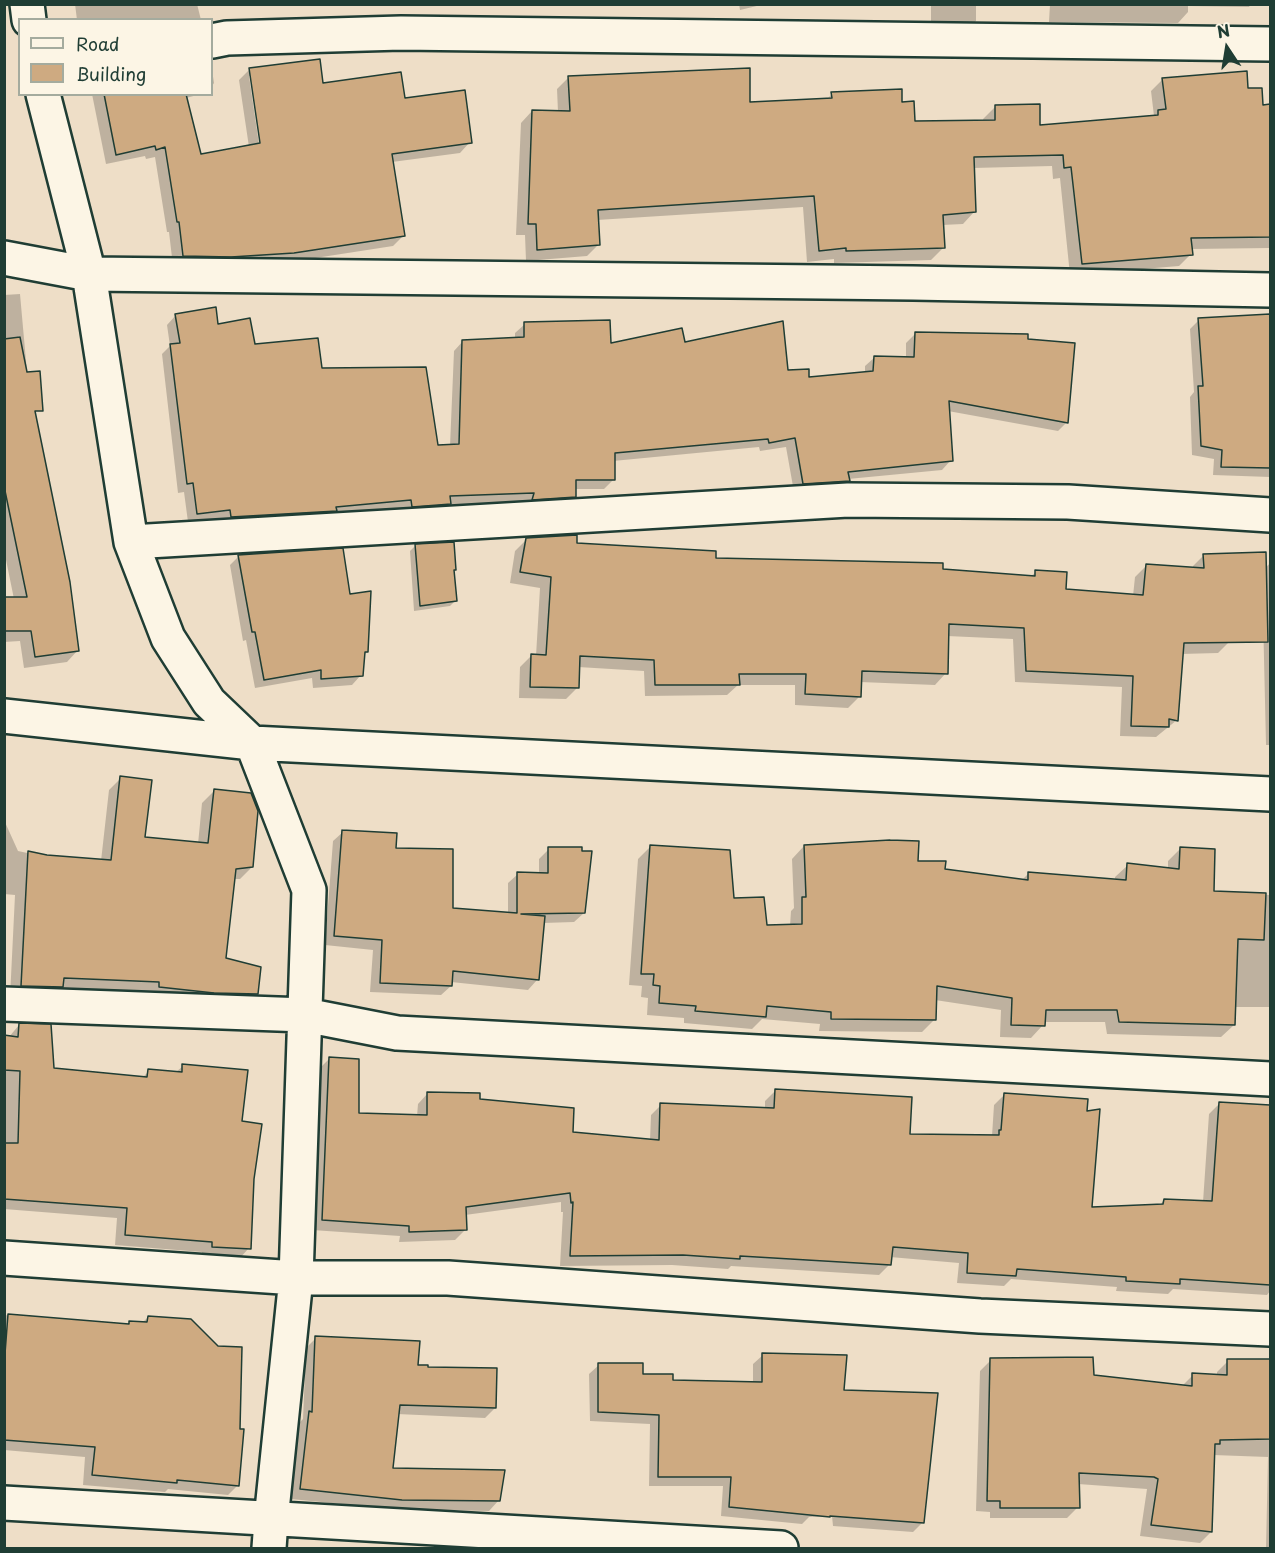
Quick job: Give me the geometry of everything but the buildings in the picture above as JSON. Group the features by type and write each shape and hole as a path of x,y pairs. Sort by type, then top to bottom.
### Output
{"street":[{"path":"213,41 227,38 401,33 1270,44"},
{"path":"44,96 90,274 131,542 168,638 209,702 252,743 309,890 296,1278 270,1534"},
{"path":"4,258 90,274 914,283 1270,290"},
{"path":"131,542 848,500 1068,502 1270,515"},
{"path":"4,716 252,743 1270,794"},
{"path":"4,1004 305,1016 397,1033 1270,1079"},
{"path":"4,1258 296,1278 448,1278 980,1316 1270,1329"},
{"path":"4,1503 270,1534 781,1548"}]}
